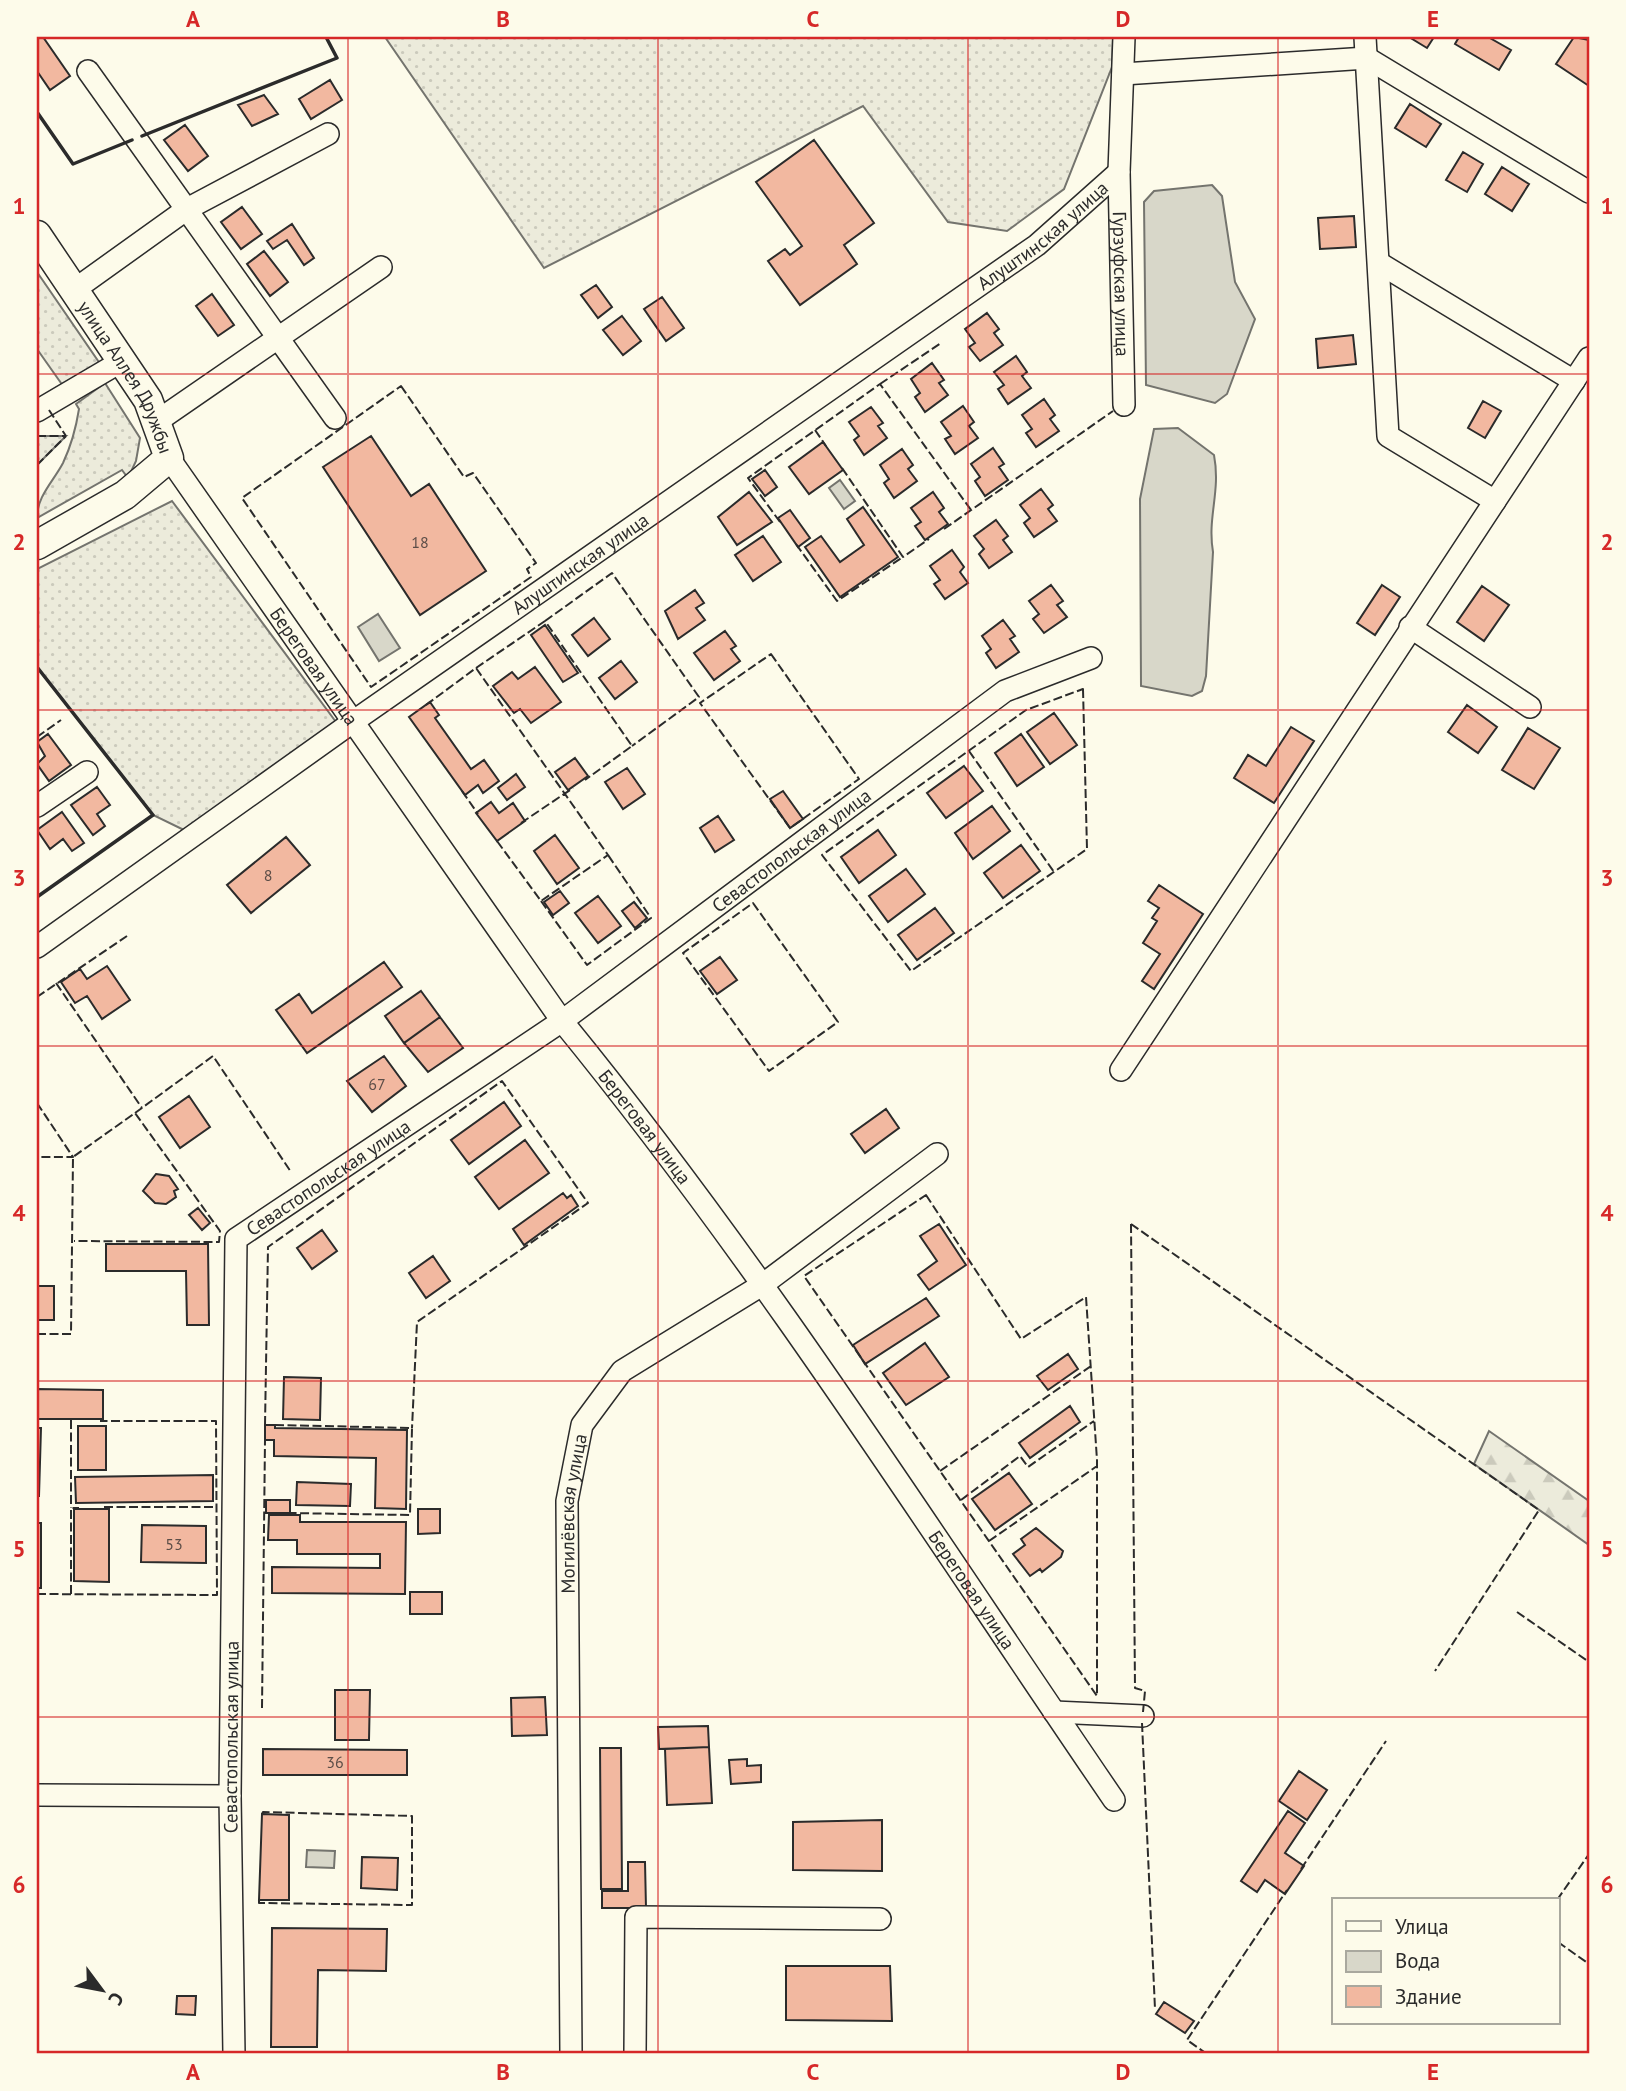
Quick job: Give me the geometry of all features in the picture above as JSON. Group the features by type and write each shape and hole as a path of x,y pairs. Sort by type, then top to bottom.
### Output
{"main road":[{"name":"улица Аллея Дружбы","path":"37,235 148,400 169,457 125,495 37,545"}],"street":[{"name":"Гурзуфская улица","path":"1124,37 1119,172 1125,405"},
{"path":"1365,37 1388,436 1494,500"},
{"path":"1123,74 1367,58 1589,192"},
{"path":"88,71 335,418"},
{"path":"74,290 187,209 328,134"},
{"name":"Алуштинская улица","path":"37,947 354,721 1037,245 1119,172"},
{"path":"1379,263 1574,381"},
{"path":"156,422 380,267"},
{"path":"1121,1070 1589,358"},
{"path":"37,411 121,361"},
{"name":"Береговая улица","path":"169,457 562,1021 612,1083 762,1284 1114,1800"},
{"path":"1410,627 1530,707"},
{"name":"Севастопольская улица","path":"234,2054 230,1796 236,1239 562,1021 1005,691 1091,658"},
{"path":"37,807 87,772"},
{"name":"Могилёвская улица","path":"571,2054 567,1501 582,1425 622,1371 762,1284 937,1154"},
{"path":"1054,1712 1143,1716"},
{"path":"37,1795 230,1796"},
{"path":"635,2054 636,1917 880,1919"}],"green space":[{"path":"385,37 1113,37 1112,67 1064,189 1007,231 948,222 863,106 544,268"},
{"path":"37,272 105,371 68,393 37,349"},
{"path":"105,383 140,438 136,461 128,478 122,470 37,518 43,496 63,463 71,443 79,409 76,404"},
{"path":"37,436 66,436 37,465"},
{"path":"172,501 336,722 186,831 153,815 37,667 37,569"},
{"path":"1489,1431 1589,1501 1589,1545 1474,1464"}],"water":[{"path":"1212,185 1222,196 1235,282 1255,319 1227,394 1215,403 1146,385 1144,202 1154,191"},
{"path":"1178,428 1214,455 1216,468 1206,676 1202,691 1192,696 1141,686 1140,499 1154,429"},
{"path":"840,480 855,501 844,509 829,488"},
{"path":"378,614 400,648 379,661 358,627"},
{"path":"307,1850 335,1851 334,1868 306,1867"}],"building":[{"path":"37,37 43,37 70,76 50,90 37,71"},
{"path":"1409,37 1434,37 1427,48"},
{"path":"1459,37 1488,37 1511,50 1499,70 1455,44"},
{"path":"1574,37 1589,40 1589,86 1556,64"},
{"path":"330,80 342,100 311,119 299,99"},
{"path":"264,95 278,114 252,126 238,105"},
{"path":"1410,104 1441,124 1426,147 1395,128"},
{"path":"185,125 208,156 188,171 164,140"},
{"path":"814,140 874,223 844,245 857,264 800,305 768,261 785,249 790,255 802,246 756,182"},
{"path":"1463,152 1483,164 1467,192 1446,180"},
{"path":"1502,167 1529,184 1512,211 1485,194"},
{"path":"242,207 262,234 241,249 221,222"},
{"path":"1354,216 1356,247 1320,249 1318,218"},
{"path":"292,224 314,258 304,265 287,240 273,249 267,241"},
{"path":"264,251 288,282 270,296 247,264"},
{"path":"596,285 612,307 598,318 581,295"},
{"path":"212,294 234,325 218,336 196,306"},
{"path":"662,297 684,328 666,341 644,309"},
{"path":"987,313 999,329 994,333 1003,345 980,361 969,347 975,343 965,329"},
{"path":"622,316 641,341 623,355 603,330"},
{"path":"1353,335 1356,364 1318,368 1316,339"},
{"path":"1016,356 1027,372 1022,376 1031,388 1008,404 998,389 1004,385 994,372"},
{"path":"932,363 944,380 939,383 948,395 925,412 915,397 920,393 911,379"},
{"path":"1044,399 1055,415 1050,419 1059,431 1036,447 1026,433 1032,429 1022,415"},
{"path":"1483,401 1501,411 1485,438 1468,428"},
{"path":"963,406 974,422 969,426 978,438 955,454 945,439 951,436 941,422"},
{"path":"871,407 883,423 878,426 887,438 864,455 854,440 859,436 849,422"},
{"path":"371,436 411,496 429,484 486,571 420,615 323,467"},
{"path":"823,442 843,470 809,494 789,467"},
{"path":"993,448 1004,464 999,467 1008,480 985,496 975,481 980,477 971,464"},
{"path":"902,449 913,465 908,469 917,481 894,498 884,483 889,479 880,465"},
{"path":"765,470 777,487 765,496 752,479"},
{"path":"1041,489 1053,505 1048,509 1057,521 1034,537 1024,523 1030,518 1020,505"},
{"path":"749,492 772,522 737,545 718,517"},
{"path":"933,492 944,508 939,512 948,524 925,540 915,526 921,522 911,508"},
{"path":"863,507 898,557 840,597 805,547 821,536 840,562 864,545 847,519"},
{"path":"790,510 810,538 798,547 778,518"},
{"path":"996,520 1008,536 1003,540 1012,552 989,568 979,554 984,549 974,536"},
{"path":"763,536 781,562 753,581 735,555"},
{"path":"952,550 964,567 960,572 968,583 945,599 934,584 940,580 930,566"},
{"path":"1051,585 1063,601 1057,605 1067,617 1044,633 1033,619 1039,614 1029,601"},
{"path":"1382,585 1400,597 1375,635 1357,623"},
{"path":"1482,586 1509,605 1484,641 1457,622"},
{"path":"695,590 704,603 696,608 705,620 678,639 665,611"},
{"path":"594,618 610,639 588,656 572,635"},
{"path":"1003,620 1015,636 1010,639 1019,652 996,668 986,653 991,649 982,636"},
{"path":"545,625 578,673 563,682 531,635"},
{"path":"725,631 736,646 731,649 740,661 714,680 694,653"},
{"path":"621,661 637,682 615,699 599,678"},
{"path":"535,667 561,702 531,723 520,709 514,713 493,686 512,672 518,679"},
{"path":"430,702 439,715 435,718 471,769 484,760 499,781 483,793 478,785 465,795 409,717"},
{"path":"1467,705 1497,727 1478,753 1448,732"},
{"path":"1054,713 1077,745 1050,764 1027,732"},
{"path":"1291,727 1314,741 1274,803 1234,778 1248,755 1266,766"},
{"path":"1528,728 1560,748 1534,789 1502,770"},
{"path":"48,734 71,765 49,781 37,764 45,756 37,742"},
{"path":"1021,734 1044,767 1017,786 995,753"},
{"path":"575,758 588,776 568,790 555,772"},
{"path":"964,766 983,791 946,818 927,793"},
{"path":"627,768 645,794 623,809 605,782"},
{"path":"516,774 525,787 507,800 498,788"},
{"path":"97,787 110,805 97,814 105,826 93,835 71,805"},
{"path":"783,791 803,819 790,828 770,799"},
{"path":"491,802 499,813 513,803 525,821 497,841 476,813"},
{"path":"992,806 1010,831 973,859 955,833"},
{"path":"62,812 84,843 72,851 63,839 50,849 37,830"},
{"path":"718,816 734,840 715,852 700,828"},
{"path":"878,830 896,855 859,883 841,857"},
{"path":"555,835 579,868 557,884 534,851"},
{"path":"286,837 310,865 251,913 227,885"},
{"path":"1021,845 1040,871 1003,898 984,873"},
{"path":"906,869 925,894 888,922 869,896"},
{"path":"1159,885 1203,914 1154,989 1142,981 1160,954 1143,943 1157,921 1152,918 1159,908 1148,901"},
{"path":"560,891 569,903 553,915 544,902"},
{"path":"598,896 621,926 598,943 575,913"},
{"path":"634,902 647,918 635,928 622,911"},
{"path":"935,908 954,933 917,960 898,935"},
{"path":"720,957 737,980 717,994 700,971"},
{"path":"384,962 402,987 307,1053 276,1010 299,994 312,1013"},
{"path":"107,966 130,1000 102,1019 87,996 75,1003 61,982 80,969 87,979"},
{"path":"421,991 440,1017 404,1043 385,1016"},
{"path":"440,1017 463,1048 428,1072 404,1043"},
{"path":"384,1056 406,1086 372,1112 347,1081"},
{"path":"189,1096 210,1127 180,1148 159,1117"},
{"path":"504,1102 521,1126 469,1164 451,1140"},
{"path":"886,1109 899,1128 865,1153 851,1134"},
{"path":"525,1140 549,1173 499,1209 475,1177"},
{"path":"156,1174 169,1176 178,1189 174,1191 176,1197 166,1204 155,1203 143,1191"},
{"path":"563,1193 567,1198 571,1195 578,1206 524,1245 513,1229"},
{"path":"198,1208 210,1223 202,1230 189,1215"},
{"path":"939,1224 966,1265 929,1290 918,1275 937,1261 920,1236"},
{"path":"322,1230 337,1251 312,1269 297,1248"},
{"path":"106,1244 208,1244 209,1325 187,1325 186,1271 106,1271"},
{"path":"433,1256 450,1281 426,1298 409,1273"},
{"path":"37,1286 54,1286 54,1320 37,1320"},
{"path":"926,1298 939,1316 865,1364 853,1345"},
{"path":"925,1343 949,1377 906,1405 883,1373"},
{"path":"1068,1354 1078,1369 1048,1390 1037,1376"},
{"path":"284,1377 321,1378 320,1420 283,1419"},
{"path":"37,1389 103,1390 103,1419 37,1419"},
{"path":"1070,1406 1080,1422 1030,1458 1019,1443"},
{"path":"265,1425 275,1425 275,1428 407,1430 406,1509 375,1508 376,1458 274,1456 274,1440 265,1440"},
{"path":"78,1426 106,1426 106,1470 78,1470"},
{"path":"37,1428 41,1428 39,1496 37,1496"},
{"path":"1009,1473 1032,1504 995,1530 972,1499"},
{"path":"213,1475 213,1501 76,1503 75,1477"},
{"path":"297,1482 351,1484 350,1506 296,1505"},
{"path":"266,1500 290,1500 290,1513 266,1513"},
{"path":"74,1509 109,1509 109,1582 74,1581"},
{"path":"418,1509 440,1509 440,1533 418,1534"},
{"path":"269,1515 300,1515 300,1522 406,1522 405,1594 272,1593 272,1567 380,1568 380,1554 297,1554 297,1540 268,1540"},
{"path":"37,1523 41,1523 41,1588 37,1588"},
{"path":"142,1525 206,1526 206,1563 141,1562"},
{"path":"1036,1528 1063,1551 1061,1557 1042,1572 1040,1569 1030,1576 1013,1554 1025,1545 1021,1539"},
{"path":"410,1592 442,1592 442,1614 410,1614"},
{"path":"335,1690 370,1690 369,1740 335,1740"},
{"path":"545,1697 547,1735 512,1736 511,1698"},
{"path":"708,1726 709,1747 659,1749 658,1727"},
{"path":"709,1747 712,1803 667,1805 665,1749"},
{"path":"600,1748 621,1748 622,1889 601,1889"},
{"path":"263,1749 407,1750 407,1775 263,1775"},
{"path":"747,1759 747,1766 761,1765 761,1782 731,1784 729,1760"},
{"path":"1299,1771 1327,1790 1307,1820 1279,1801"},
{"path":"1288,1811 1305,1823 1285,1853 1304,1866 1285,1894 1265,1880 1257,1892 1241,1881"},
{"path":"262,1814 289,1815 289,1900 259,1900"},
{"path":"882,1820 882,1871 793,1870 793,1822"},
{"path":"362,1857 398,1858 397,1890 361,1888"},
{"path":"628,1862 645,1862 646,1908 602,1908 602,1891 628,1891"},
{"path":"272,1928 387,1929 386,1971 318,1970 317,2047 271,2047"},
{"path":"786,1966 890,1966 892,2021 786,2020"},
{"path":"177,1996 196,1996 195,2015 176,2014"},
{"path":"1164,2002 1194,2021 1185,2033 1156,2014"}],"fence":[{"path":"880,384 941,343"},
{"path":"780,522 748,478 880,384 971,510"},
{"path":"401,386 464,477 473,473 536,563 527,569 531,577 371,687 242,498 401,386"},
{"path":"49,410 66,436"},
{"path":"944,529 1113,411"},
{"path":"815,430 826,446"},
{"path":"37,436 66,436"},
{"path":"37,465 66,436"},
{"path":"842,468 903,557 929,539"},
{"path":"796,544 837,601 903,557"},
{"path":"545,621 612,573 699,697 632,746"},
{"path":"476,668 545,621 632,746 585,780"},
{"path":"771,654 859,779 790,828 700,703 771,654"},
{"path":"426,705 476,668 608,855 541,901 497,841"},
{"path":"1083,689 1087,849 911,971 822,855 1026,710 1083,689"},
{"path":"37,737 61,720"},
{"path":"969,751 1054,872"},
{"path":"521,823 573,788"},
{"path":"462,791 478,814"},
{"path":"541,901 587,965 651,918 608,855"},
{"path":"753,903 838,1022 769,1071 683,953 753,903"},
{"path":"37,997 127,936"},
{"path":"56,983 142,1108"},
{"path":"135,1113 213,1056 291,1172"},
{"path":"265,1425 268,1247 502,1081 588,1203 417,1322 412,1428"},
{"path":"37,1103 73,1157 37,1157"},
{"path":"37,1334 71,1334 73,1157 135,1113 220,1231 219,1242 74,1241"},
{"path":"926,1195 1021,1339 1086,1297 1097,1460 1097,1696 804,1276 926,1195"},
{"path":"1131,1224 1135,1688 1145,1691 1143,1712"},
{"path":"1131,1224 1539,1510 1435,1671"},
{"path":"940,1471 1091,1366"},
{"path":"71,1420 71,1508"},
{"path":"37,1594 217,1595 216,1421 100,1421"},
{"path":"961,1500 1020,1456 1028,1467 1094,1421"},
{"path":"275,1425 412,1428 410,1515 290,1513"},
{"path":"262,1708 265,1440"},
{"path":"989,1541 1097,1466"},
{"path":"104,1507 216,1507"},
{"path":"71,1594 71,1508 79,1508"},
{"path":"1517,1612 1589,1662"},
{"path":"1142,1723 1155,2009"},
{"path":"1301,1869 1386,1741"},
{"path":"259,1900 259,1903 412,1905 412,1816 262,1814"},
{"path":"1558,1898 1589,1854"},
{"path":"1207,2054 1187,2040 1287,1890"},
{"path":"1560,1943 1589,1964"}],"wall":[{"path":"142,136 337,58 326,37"},
{"path":"37,112 73,164 132,140"},
{"path":"37,667 153,815 37,897"}]}
